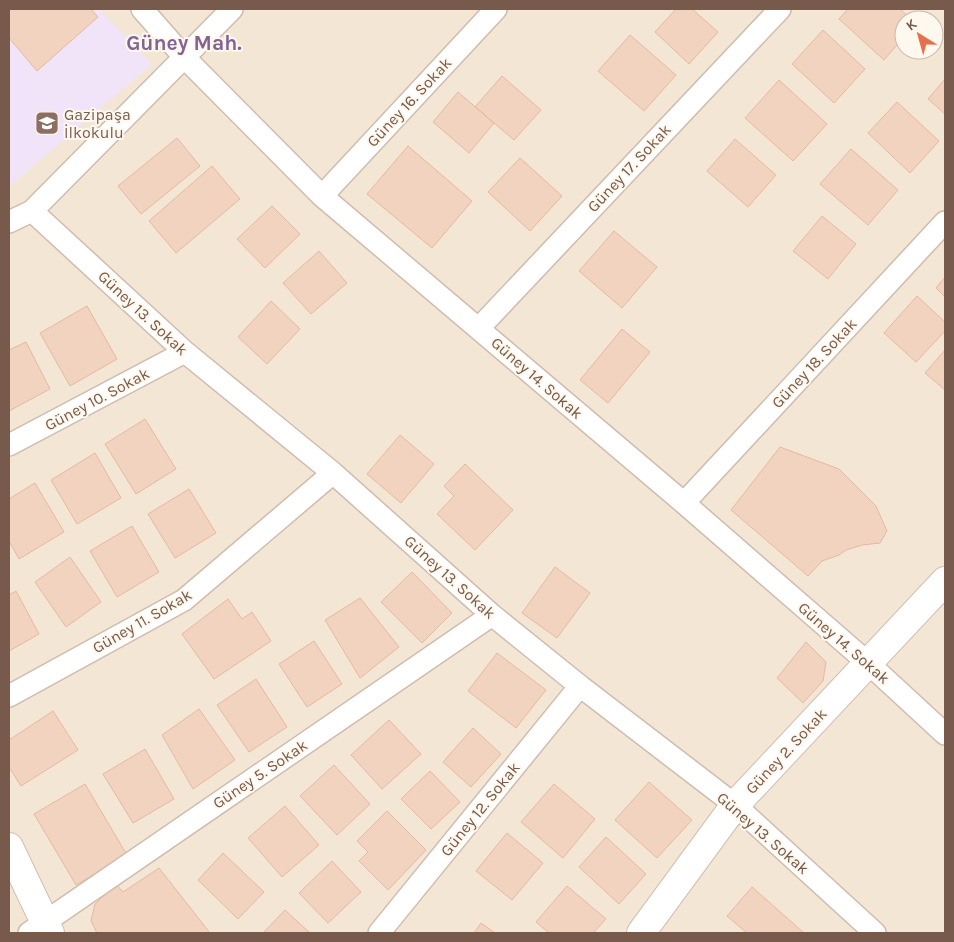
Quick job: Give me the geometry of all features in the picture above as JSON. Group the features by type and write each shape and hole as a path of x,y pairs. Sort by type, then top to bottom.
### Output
{"street":[{"name":"Güney 14. Sokak","path":"142,9 185,58 322,196 684,504 868,663 945,734"},
{"path":"9,222 32,211 232,9"},
{"name":"Güney 16. Sokak","path":"322,196 496,9"},
{"name":"Güney 17. Sokak","path":"479,328 780,9"},
{"name":"Güney 13. Sokak","path":"32,211 185,352 333,473 492,615 580,686 735,805 875,933"},
{"name":"Güney 18. Sokak","path":"684,504 945,222"},
{"name":"Güney 10. Sokak","path":"9,445 185,352"},
{"name":"Güney 11. Sokak","path":"9,696 184,600 333,473"},
{"name":"Güney 2. Sokak","path":"640,933 735,805 945,581"},
{"name":"Güney 5. Sokak","path":"41,930 492,615"},
{"name":"Güney 12. Sokak","path":"379,933 580,686"},
{"path":"9,847 41,930"}],"shaded area":[{"path":"9,9 945,9 945,933 9,933"},
{"name":"Gazipaşa İlkokulu","path":"9,9 99,9 152,64 9,186"}],"building":[{"path":"9,9 91,9 98,17 37,71 9,38"},
{"path":"676,9 692,9 718,32 689,64 655,32"},
{"path":"848,9 901,10 894,10 894,48 884,60 839,19"},
{"path":"823,30 865,69 834,103 792,64"},
{"path":"630,35 676,75 644,111 598,71"},
{"path":"502,76 541,110 514,140 475,107"},
{"path":"945,79 945,114 928,99"},
{"path":"779,80 827,124 793,161 745,118"},
{"path":"458,92 494,123 469,153 433,122"},
{"path":"897,102 939,141 910,173 868,133"},
{"path":"177,138 200,166 141,214 118,186"},
{"path":"735,139 776,175 748,207 707,171"},
{"path":"408,146 472,201 432,248 367,194"},
{"path":"851,149 898,190 868,225 820,184"},
{"path":"520,158 562,196 530,231 488,192"},
{"path":"212,166 240,199 176,253 149,221"},
{"path":"272,206 300,234 265,268 237,239"},
{"path":"822,216 856,244 828,279 793,251"},
{"path":"614,231 657,267 622,308 579,271"},
{"path":"319,251 347,283 311,314 283,283"},
{"path":"945,277 945,297 936,288"},
{"path":"917,296 945,322 945,331 916,362 884,333"},
{"path":"271,301 300,329 267,364 238,337"},
{"path":"87,306 117,359 70,386 40,333"},
{"path":"622,329 650,352 608,403 580,380"},
{"path":"26,342 50,389 9,411 9,350"},
{"path":"945,350 945,390 925,373"},
{"path":"145,419 176,469 136,494 105,444"},
{"path":"400,435 434,464 401,503 367,474"},
{"path":"780,447 839,469 876,506 887,531 880,543 862,545 822,561 808,576 731,510"},
{"path":"95,453 121,498 77,524 51,480"},
{"path":"465,464 513,510 475,550 437,514 454,496 444,486"},
{"path":"35,483 64,532 19,559 9,541 9,499"},
{"path":"189,489 216,533 175,558 148,514"},
{"path":"132,526 159,572 117,597 90,551"},
{"path":"70,557 101,602 66,627 35,582"},
{"path":"555,567 590,593 557,638 522,613"},
{"path":"412,572 452,613 422,643 381,602"},
{"path":"16,591 39,634 9,651 9,595"},
{"path":"360,598 399,647 360,678 325,620"},
{"path":"228,599 242,619 252,612 271,641 214,679 182,634"},
{"path":"314,641 342,684 307,707 279,664"},
{"path":"806,642 826,662 823,681 803,703 777,678"},
{"path":"497,653 546,690 516,728 468,691"},
{"path":"256,679 287,727 249,752 217,705"},
{"path":"199,709 235,760 193,789 162,735"},
{"path":"53,711 78,750 21,786 9,767 9,740"},
{"path":"389,720 421,754 382,789 351,755"},
{"path":"473,728 501,754 471,787 443,762"},
{"path":"145,749 174,799 133,823 103,774"},
{"path":"334,765 370,804 337,835 300,796"},
{"path":"430,771 460,802 431,829 401,799"},
{"path":"649,782 692,820 657,858 615,820"},
{"path":"85,784 127,855 76,885 34,814"},
{"path":"554,784 595,819 563,858 521,822"},
{"path":"285,806 319,845 282,877 248,838"},
{"path":"387,811 426,850 388,890 359,861 368,852 357,841"},
{"path":"507,833 543,863 512,900 476,871"},
{"path":"606,837 646,874 619,904 579,867"},
{"path":"223,853 264,892 238,919 198,880"},
{"path":"332,861 361,892 328,923 299,893"},
{"path":"159,868 210,933 97,933 91,921 95,904 116,884 123,892"},
{"path":"567,886 606,919 593,933 549,933 536,922"},
{"path":"752,887 804,933 747,933 727,916"},
{"path":"285,910 310,933 263,933"},
{"path":"481,923 495,933 474,933"}],"place":[{"name":"Gazipaşa İlkokulu","path":"47,123"}],"district":[{"name":"Güney Mah.","path":"184,43"}]}
